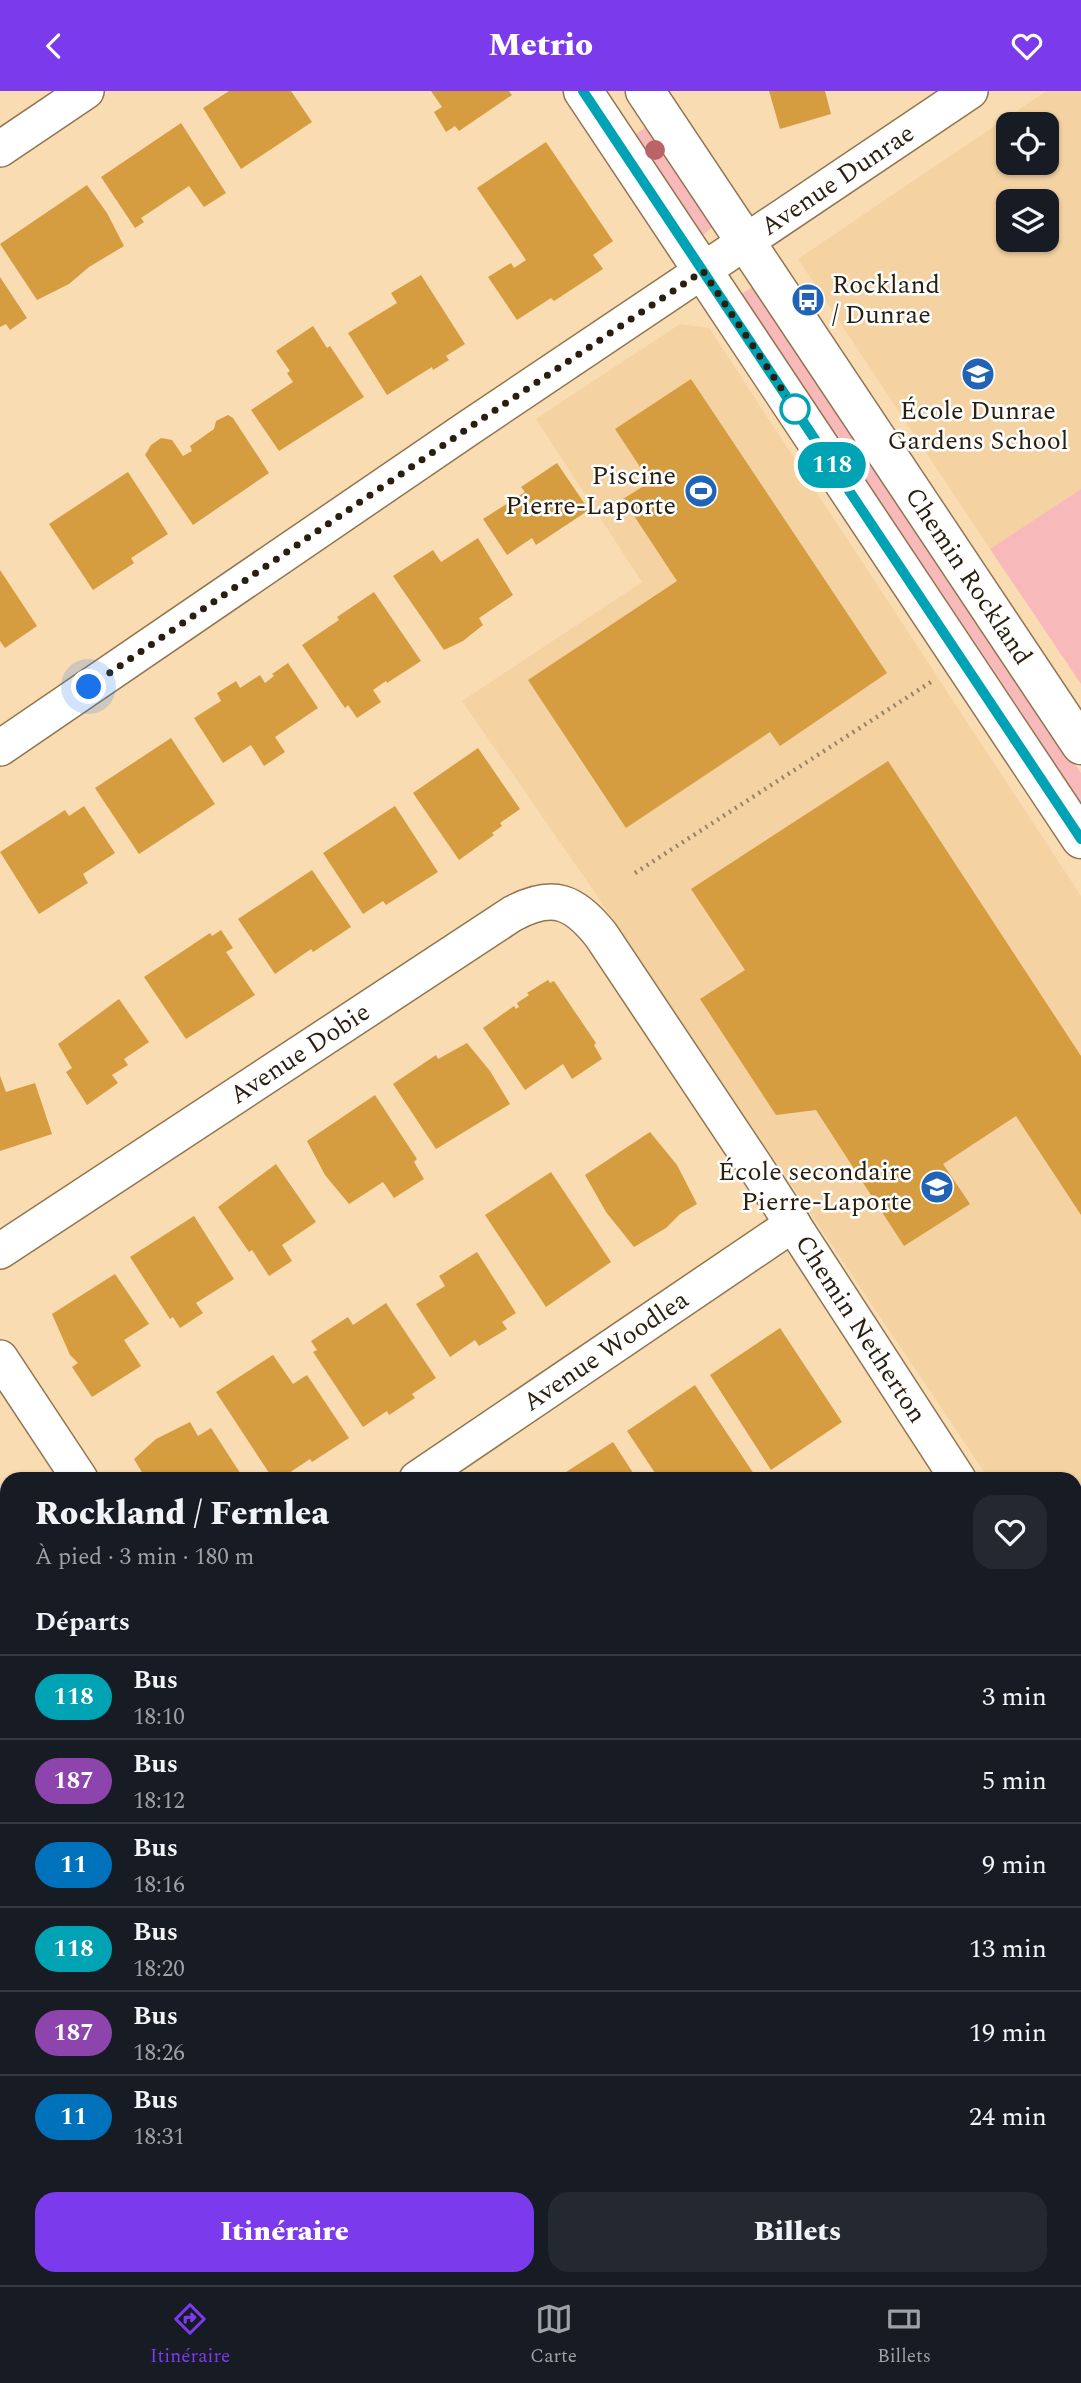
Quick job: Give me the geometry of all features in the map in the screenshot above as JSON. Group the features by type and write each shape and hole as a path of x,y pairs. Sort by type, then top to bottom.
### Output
{"street":[{"path":"0,149 86,91"},
{"name":"Chemin Rockland","path":"583,91 1081,839"},
{"name":"Chemin Rockland","path":"645,91 668,109 745,242 1081,745"},
{"name":"Avenue Dunrae","path":"0,748 467,429 970,91"},
{"name":"Avenue Dobie","path":"0,1251 530,904 550,902 569,905 585,914 601,935"},
{"name":"Chemin Netherton","path":"601,935 953,1472"},
{"name":"Avenue Woodlea","path":"427,1472 793,1224"},
{"path":"0,1357 75,1472"}],"path":[{"path":"635,873 937,678"}],"shaded area":[{"name":"École Dunrae Gardens School","path":"1046,91 1081,91 1081,489 990,549 798,259 996,125 996,175 1059,175 1059,112 1015,112"},
{"path":"650,124 714,226 703,235 632,137"},
{"path":"756,285 1081,773 1081,809 738,296"},
{"name":"École secondaire Pierre-Laporte","path":"680,324 709,328 1081,896 1081,1472 984,1472 591,887 462,701 642,582 536,419"},
{"path":"1081,489 1081,684 990,549"}],"building":[{"path":"229,91 291,91 312,122 241,169 203,108"},
{"path":"431,91 509,91 512,95 459,131 455,126 446,132 434,112 442,107"},
{"path":"769,91 825,91 831,114 780,129"},
{"path":"181,123 226,193 204,207 189,186 141,218 144,222 135,228 101,177"},
{"path":"546,142 613,241 593,255 603,269 554,301 551,298 517,320 488,277 511,263 514,268 526,260 477,188"},
{"path":"87,185 107,213 124,246 89,267 69,284 37,300 0,244"},
{"path":"421,275 465,344 446,356 449,360 433,370 432,367 387,395 348,333 397,303 391,293"},
{"path":"0,277 27,318 10,330 6,324 0,327"},
{"path":"313,326 327,348 330,346 364,397 279,451 251,410 293,382 287,373 290,371 276,351"},
{"path":"691,379 887,673 780,746 770,732 626,828 528,680 677,581 623,499 650,482 615,429"},
{"path":"228,415 233,418 269,473 193,525 145,455 151,445 161,438 172,440 183,456 192,451 190,446 214,429 216,421"},
{"path":"557,463 589,510 536,545 532,538 507,555 483,519 525,492 521,487"},
{"path":"128,472 168,534 131,558 134,563 93,590 49,524"},
{"path":"478,538 513,595 479,618 483,625 463,641 444,650 393,576 433,550 441,562"},
{"path":"0,570 37,626 5,648 0,641"},
{"path":"374,592 421,661 373,690 381,702 357,718 348,705 345,708 302,645"},
{"path":"288,663 318,708 275,737 285,752 264,766 251,745 223,763 194,718 221,701 217,693 236,681 240,688 260,675 265,683 274,676 272,674"},
{"path":"171,738 215,804 139,854 95,788"},
{"path":"478,748 520,809 500,823 502,826 492,833 494,835 459,860 413,793"},
{"name":"École secondaire Pierre-Laporte","path":"888,761 1081,1056 1081,1215 1016,1116 943,1164 970,1204 904,1246 816,1110 776,1115 700,999 745,970 691,889"},
{"path":"84,806 115,853 83,874 88,883 39,914 0,852 65,810 69,816"},
{"path":"395,806 438,872 386,905 383,901 363,914 323,853"},
{"path":"312,870 351,927 313,952 311,949 275,974 238,919"},
{"path":"221,930 233,948 226,952 255,995 186,1039 144,977 210,933 212,936"},
{"path":"548,980 550,983 554,981 596,1043 594,1045 602,1059 572,1079 563,1064 525,1090 483,1028 514,1006 516,1009 519,1007 517,1003 529,995 527,993"},
{"path":"119,999 149,1042 124,1059 128,1065 112,1075 118,1083 87,1105 66,1072 72,1068 58,1044"},
{"path":"467,1043 490,1071 510,1104 436,1149 393,1084 436,1055 438,1059"},
{"path":"0,1076 6,1092 35,1083 52,1134 0,1151"},
{"path":"375,1095 417,1159 414,1162 424,1179 394,1198 383,1182 349,1204 325,1175 307,1141"},
{"path":"650,1132 677,1165 697,1204 680,1214 666,1228 634,1247 606,1212 585,1175"},
{"path":"276,1164 316,1222 282,1245 292,1261 269,1276 218,1207"},
{"path":"551,1172 611,1262 546,1307 485,1215"},
{"path":"194,1216 234,1279 196,1303 203,1313 180,1328 173,1317 170,1319 130,1257"},
{"path":"477,1252 516,1313 502,1322 507,1329 479,1346 475,1340 450,1357 416,1304 445,1286 439,1276"},
{"path":"115,1274 149,1324 124,1340 141,1366 92,1397 72,1367 78,1363 70,1355 52,1314"},
{"path":"386,1303 436,1378 412,1394 415,1398 389,1415 387,1411 363,1427 313,1352 317,1350 311,1341 348,1317 353,1325"},
{"path":"780,1328 842,1422 771,1470 710,1375"},
{"path":"273,1355 293,1384 307,1375 349,1438 312,1462 310,1459 290,1472 268,1472 216,1392"},
{"path":"695,1385 753,1472 654,1472 627,1431"},
{"path":"190,1422 198,1436 211,1428 239,1472 142,1472 134,1459 156,1439"},
{"path":"613,1442 632,1472 566,1472"}],"bus line":[{"name":"118","path":"583,91 1081,839"}],"place":[{"name":"Rockland / Dunrae","path":"808,300"},
{"name":"École Dunrae Gardens School","path":"978,374"},
{"name":"Piscine Pierre-Laporte","path":"701,491"},
{"name":"École secondaire Pierre-Laporte","path":"937,1187"}],"route":[{"path":"89,687 703,271 795,409"}]}
